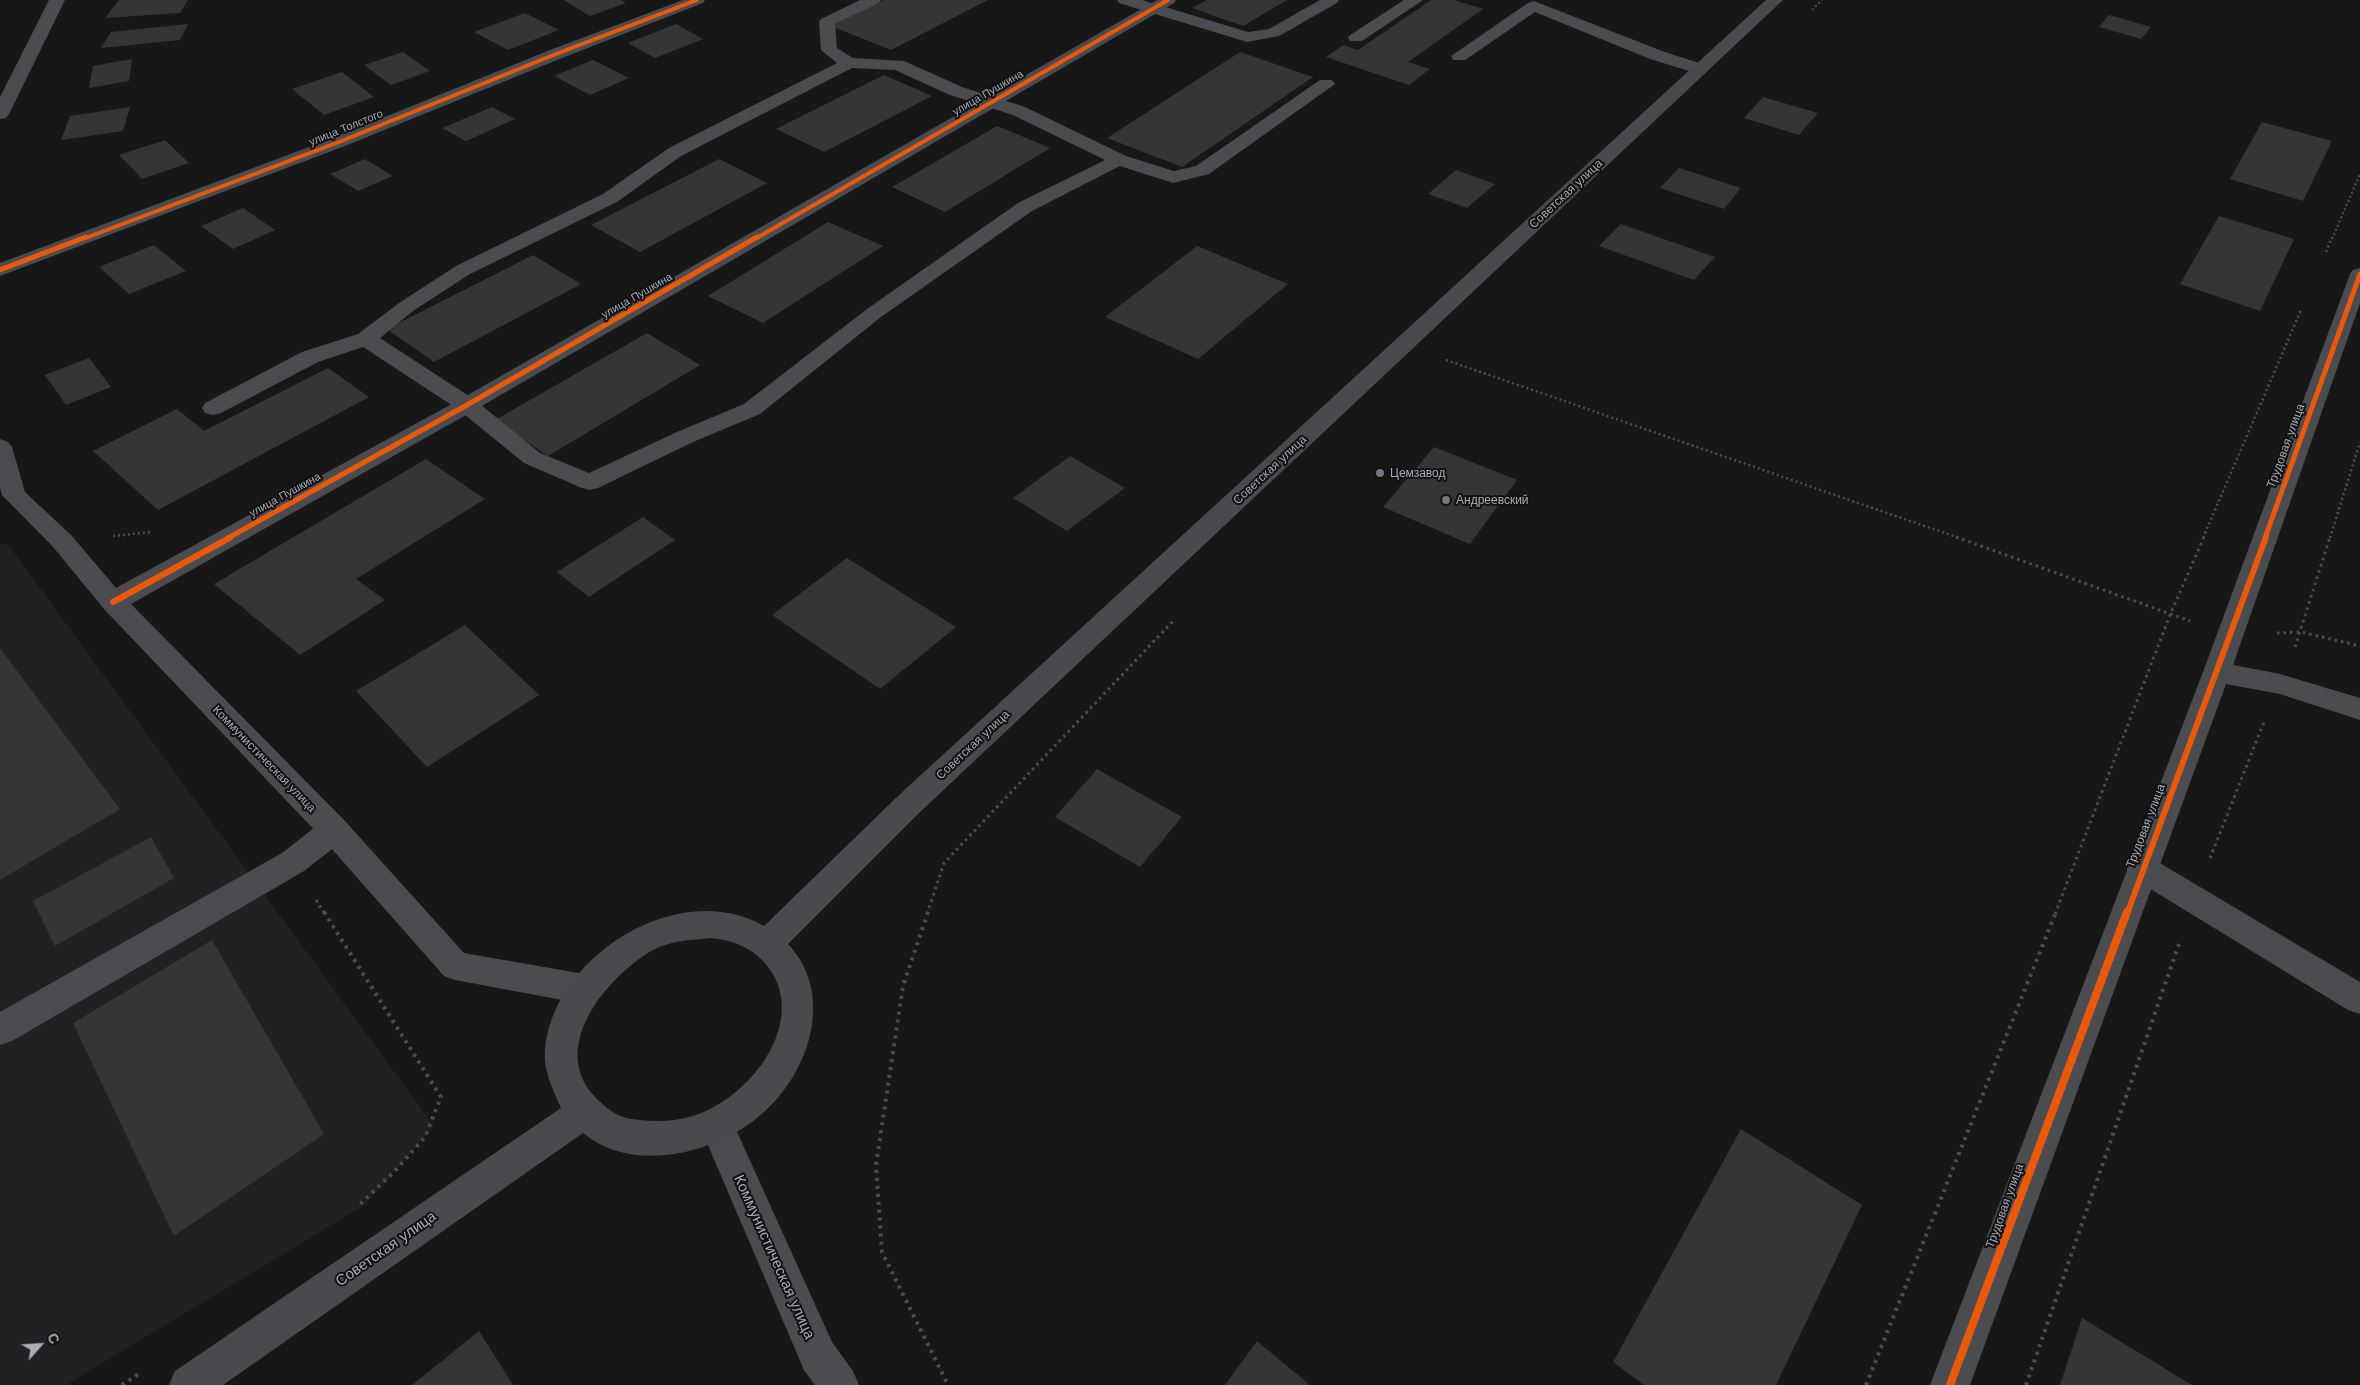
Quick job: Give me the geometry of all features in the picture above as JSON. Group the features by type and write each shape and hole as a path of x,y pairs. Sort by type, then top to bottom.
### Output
{"main road":[{"name":"Советская улица","path":"768,943 908,805 1775,0"},
{"path":"710,924 742,929 768,943 790,967 799,998 796,1032 781,1068 753,1100 716,1124 680,1137 643,1139 609,1131 583,1113 566,1086 561,1054 568,1021 584,989 610,962 641,941 675,928 710,924"},
{"name":"Советская улица","path":"189,1385 583,1113"}],"street":[{"path":"0,114 57,0"},
{"name":"улица Толстого","path":"0,270 339,142 556,54 697,0"},
{"path":"849,63 830,50 827,22 873,0"},
{"path":"1125,0 1161,4 1247,37 1273,33 1331,0"},
{"path":"1356,38 1415,0"},
{"path":"1512,0 1534,3 1656,55 1699,69"},
{"path":"1459,56 1534,3"},
{"name":"улица Пушкина","path":"113,602 467,405 993,103 1161,4"},
{"path":"213,408 310,357 366,339 406,307 464,270 610,198 675,152 849,63 898,66 956,91 1019,111 1119,160 1173,177 1202,170 1326,84"},
{"path":"366,339 467,405 532,458 590,482 685,437 752,409 874,313 1024,207 1119,160"},
{"name":"Трудовая улица","path":"1950,1385 2142,868 2217,672 2229,634 2360,274"},
{"name":"Коммунистическая улица","path":"0,447 7,497 62,542 113,602 334,830 455,966 584,989"},
{"path":"2217,672 2280,684 2360,709"},
{"path":"0,1030 293,862 334,830"},
{"path":"2142,868 2360,999"},
{"name":"Коммунистическая улица","path":"716,1124 818,1356 839,1385"}],"path":[{"path":"1808,14 1822,0"},
{"path":"2324,255 2360,174"},
{"path":"1866,1385 2020,1006 2170,615 2301,309"},
{"path":"1399,351 1449,360 1908,519 2170,615 2229,634 2301,632 2360,646"},
{"path":"1442,367 1456,353"},
{"path":"948,1385 882,1252 876,1165 903,986 944,863 1177,616"},
{"path":"293,862 441,1097 425,1137 396,1171 353,1210"},
{"path":"122,1385 146,1369"}],"shaded area":[{"path":"7,543 434,1126 366,1204 66,1385 0,1385 0,545"}],"building":[{"path":"119,0 188,0 180,13 105,18"},
{"path":"564,0 621,0 626,3 590,16"},
{"path":"884,0 988,0 891,50 831,26"},
{"path":"1207,0 1287,0 1243,26 1192,8"},
{"path":"1431,0 1454,0 1483,9 1408,62 1430,69 1409,85 1326,57 1343,45 1358,50"},
{"path":"525,13 559,30 508,50 474,32"},
{"path":"2109,15 2151,27 2141,39 2099,27"},
{"path":"188,24 180,40 101,48 111,32"},
{"path":"676,24 703,39 655,58 628,43"},
{"path":"403,52 430,71 391,85 364,65"},
{"path":"1240,52 1313,77 1182,167 1107,138"},
{"path":"132,59 129,81 89,88 93,66"},
{"path":"593,60 629,78 590,95 554,76"},
{"path":"342,72 374,97 324,115 292,89"},
{"path":"884,75 932,96 824,152 776,129"},
{"path":"1763,97 1818,113 1799,135 1744,118"},
{"path":"130,107 123,131 61,140 70,116"},
{"path":"492,107 515,119 466,141 442,128"},
{"path":"2262,122 2332,141 2303,201 2230,179"},
{"path":"997,126 1050,148 945,212 892,187"},
{"path":"165,140 189,163 142,179 119,155"},
{"path":"365,159 393,176 358,191 330,174"},
{"path":"719,159 767,183 640,252 591,225"},
{"path":"1679,168 1741,188 1724,209 1660,188"},
{"path":"1456,170 1495,184 1467,208 1428,194"},
{"path":"243,208 275,230 233,249 201,226"},
{"path":"2219,216 2294,239 2260,311 2180,284"},
{"path":"828,222 883,246 763,323 708,296"},
{"path":"1621,224 1715,257 1694,280 1599,246"},
{"path":"154,245 186,271 129,294 99,267"},
{"path":"1197,246 1288,284 1198,359 1105,317"},
{"path":"533,255 581,284 434,362 387,329"},
{"path":"647,333 700,365 548,456 495,420"},
{"path":"89,358 111,387 66,405 45,375"},
{"path":"328,368 369,397 158,510 93,451 177,409 204,431"},
{"path":"1434,447 1517,480 1470,544 1383,507"},
{"path":"1070,456 1125,488 1067,531 1013,498"},
{"path":"426,459 485,499 356,579 385,600 300,655 214,584"},
{"path":"643,517 675,540 589,597 557,572"},
{"path":"847,558 956,627 880,689 772,615"},
{"path":"465,625 539,695 427,767 356,691"},
{"path":"0,648 120,809 0,880"},
{"path":"1097,769 1182,817 1140,867 1055,817"},
{"path":"151,837 174,878 55,946 33,901"},
{"path":"212,940 324,1134 174,1236 73,1023"},
{"path":"1741,1129 1862,1205 1776,1385 1644,1385 1613,1362"},
{"path":"2082,1318 2192,1385 2060,1385"},
{"path":"479,1331 513,1385 412,1385"},
{"path":"1257,1341 1310,1385 1225,1385"}],"cycle path":[{"path":"0,270 339,142 556,54 697,0"},
{"path":"113,602 467,405 1168,0"},
{"path":"1950,1385 2217,672 2360,274"}],"place":[{"name":"Цемзавод","path":"1380,473"},
{"name":"Андреевский","path":"1446,500"}]}
